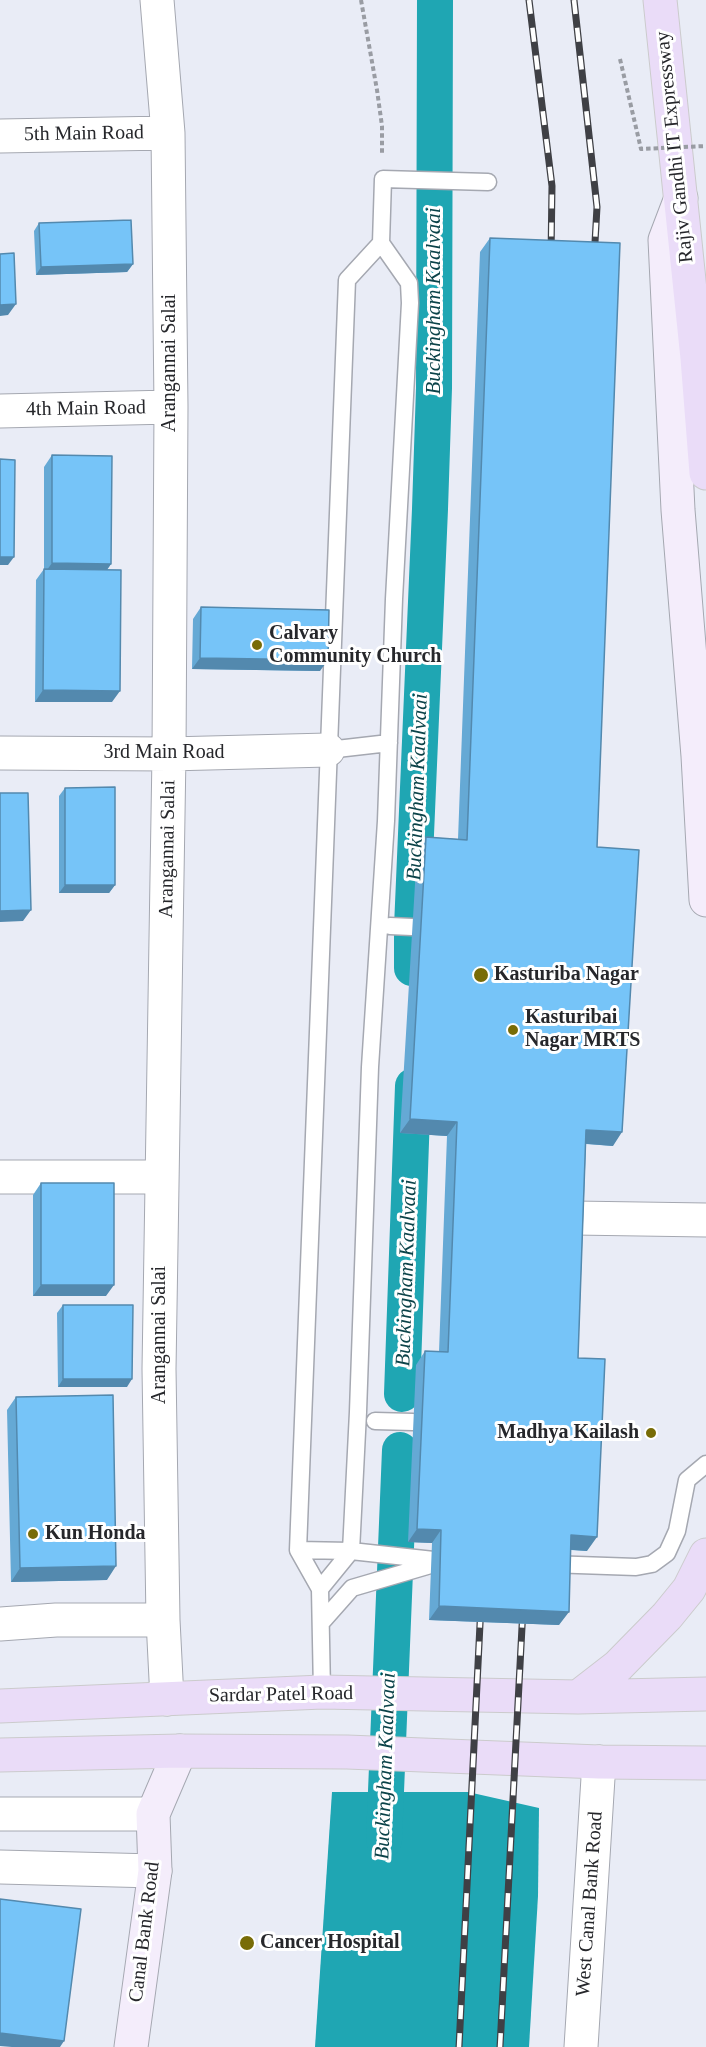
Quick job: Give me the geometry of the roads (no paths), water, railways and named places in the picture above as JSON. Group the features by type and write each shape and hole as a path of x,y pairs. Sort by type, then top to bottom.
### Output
{"main road":[{"name":"Rajiv Gandhi IT Expressway","path":"660,0 697,358 706,473"},
{"path":"681,198 698,228 706,286"},
{"path":"578,1697 618,1666 667,1616 689,1589 706,1555"},
{"name":"Sardar Patel Road","path":"0,1706 322,1692 578,1697 706,1694"},
{"path":"0,1755 180,1750 347,1752 599,1762 706,1763"}],"street":[{"name":"Arangannai Salai","path":"157,0 168,133 171,407 169,754 159,1369 163,1620 167,1699"},
{"name":"5th Main Road","path":"0,136 168,133"},
{"path":"681,198 664,240 678,510 698,756 706,900"},
{"name":"4th Main Road","path":"0,411 171,407"},
{"name":"3rd Main Road","path":"0,753 169,754 328,750"},
{"path":"0,1177 162,1177"},
{"path":"574,1218 706,1220"},
{"path":"0,1624 56,1620 163,1620"},
{"name":"Canal Bank Road","path":"131,2047 155,1871 153,1814 180,1750"},
{"name":"West Canal Bank Road","path":"581,2047 599,1762"},
{"path":"0,1814 153,1814"},
{"path":"0,1867 155,1871"}],"lane":[{"path":"320,1589 351,1551 370,1067 386,821 410,303 409,283 381,243 383,179 488,182"},
{"path":"322,1692 320,1589 298,1550 347,280 381,243"},
{"path":"328,750 389,743"},
{"path":"390,926 412,927"},
{"path":"375,1421 413,1422"},
{"path":"534,1564 636,1567 652,1564 667,1553 677,1531 687,1480 706,1464"},
{"path":"298,1550 351,1551 387,1555 417,1563 466,1562"},
{"path":"321,1623 352,1588 385,1579 417,1563"}],"water":[{"path":"332,1792 468,1792 539,1808 538,1896 529,2047 315,2047"}],"waterway":[{"name":"Buckingham Kaalvaai","path":"412,968 434,388 435,0"},
{"name":"Buckingham Kaalvaai","path":"402,1394 413,1086"},
{"name":"Buckingham Kaalvaai","path":"384,1840 400,1450"}],"railway":[{"path":"529,0 552,186 551,256"},
{"path":"574,0 597,207 594,260"},
{"path":"459,2047 481,1604"},
{"path":"500,2047 523,1608"}],"place":[{"name":"Calvary Community Church","path":"257,645"},
{"name":"Kasturiba Nagar","path":"481,975"},
{"name":"Kasturibai Nagar MRTS","path":"513,1030"},
{"name":"Madhya Kailash","path":"651,1433"},
{"name":"Kun Honda","path":"33,1534"},
{"name":"Cancer Hospital","path":"247,1943"}]}
